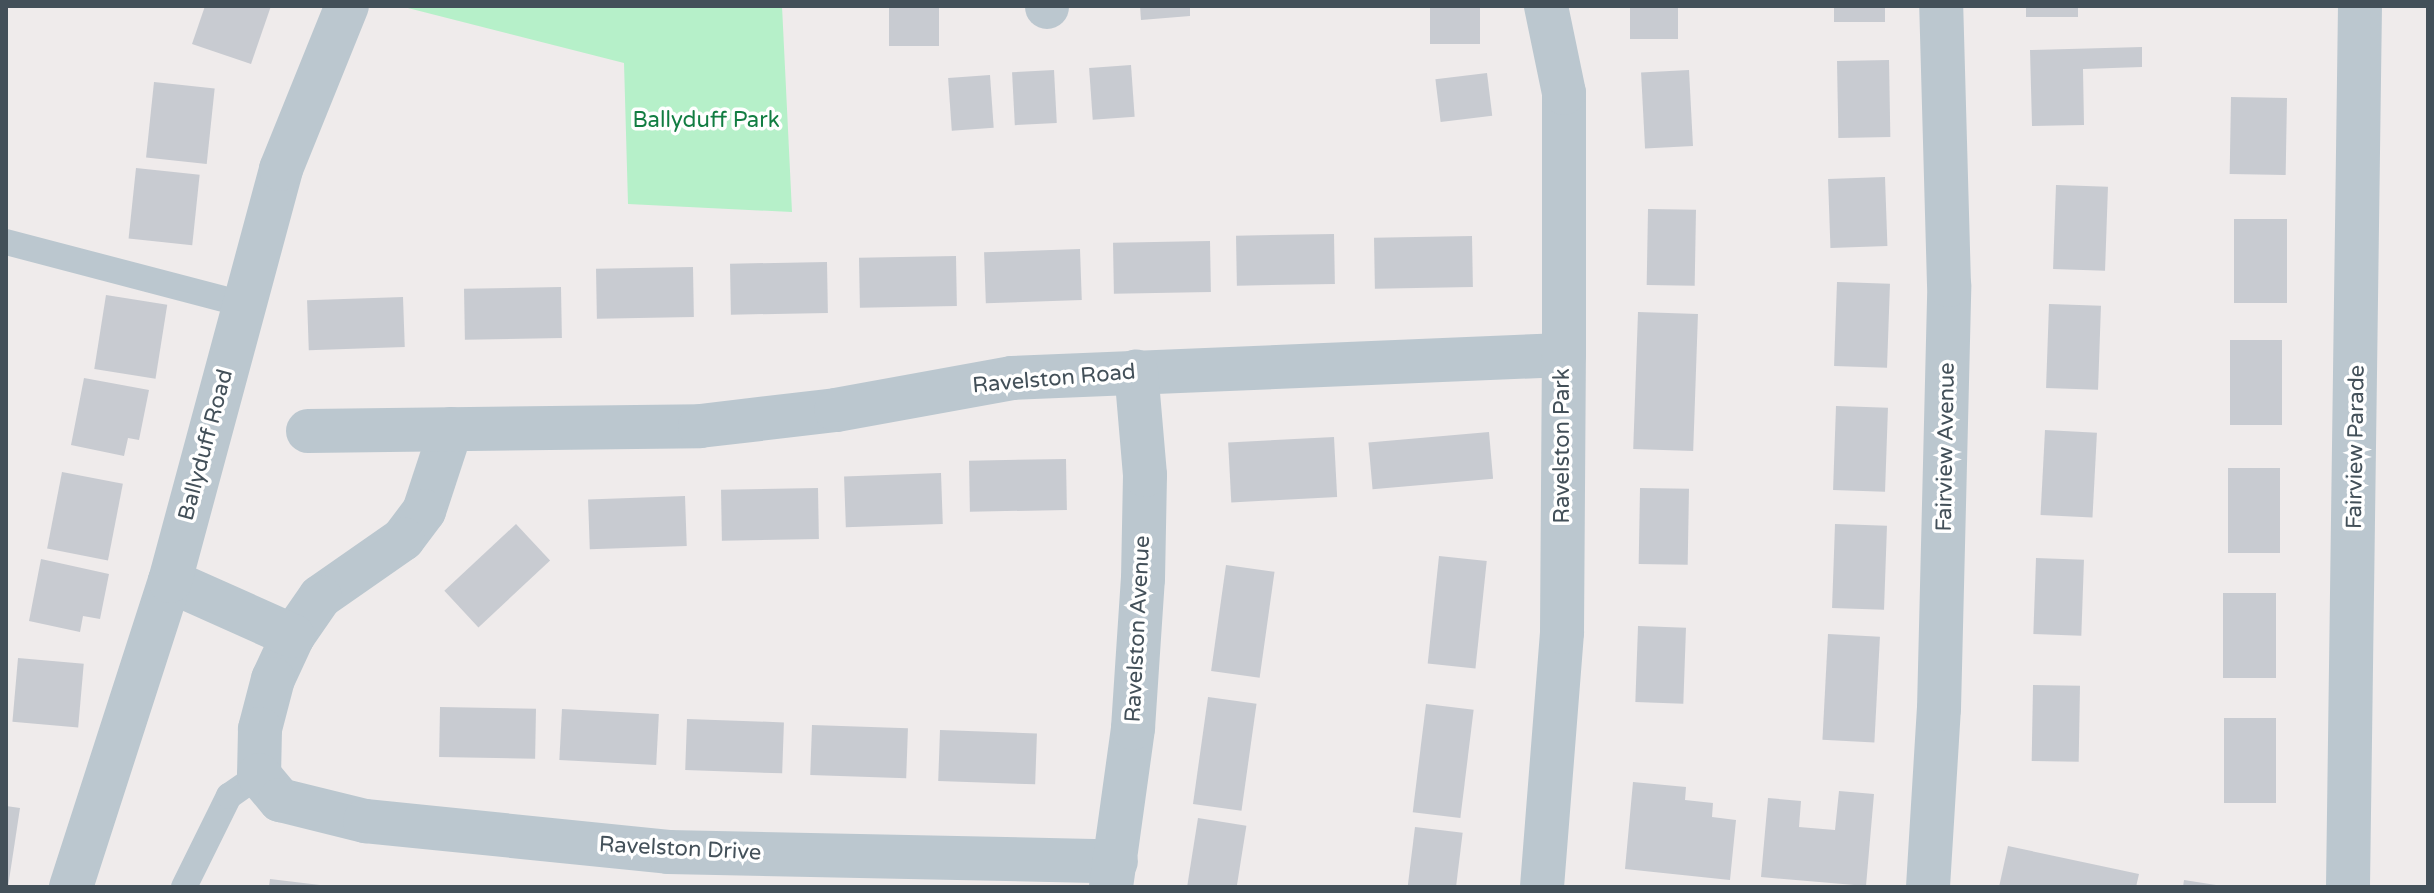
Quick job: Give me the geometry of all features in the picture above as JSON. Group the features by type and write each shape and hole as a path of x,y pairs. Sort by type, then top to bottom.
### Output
{"street":[{"name":"Ballyduff Road","path":"71,887 170,581 281,169 347,6"},
{"name":"Ravelston Park","path":"1542,887 1562,632 1564,355 1564,93 1546,6"},
{"name":"Fairview Avenue","path":"1928,887 1939,709 1949,285 1941,6"},
{"name":"Fairview Parade","path":"2348,887 2360,6"},
{"name":"Ravelston Road","path":"308,431 700,426 836,410 1012,378 1564,355"},
{"name":"Ravelston Avenue","path":"1114,874 1143,579 1145,475 1136,371"},
{"path":"259,775 260,729 273,679 293,636 320,597 403,539 424,511 451,429"},
{"path":"170,581 293,636"},
{"name":"Ravelston Drive","path":"259,775 280,800 333,815 668,852 1114,874"}],"lane":[{"path":"6,242 243,304"},
{"path":"184,887 229,796 259,775"}],"green space":[{"name":"Ballyduff Park","path":"400,6 782,6 792,212 628,204 624,63"}],"building":[{"path":"205,6 271,6 251,64 192,44"},
{"path":"889,6 939,6 939,46 889,46"},
{"path":"1140,6 1190,6 1190,16 1141,20"},
{"path":"1430,6 1480,6 1480,44 1430,44"},
{"path":"1630,6 1678,6 1678,39 1630,39"},
{"path":"1834,6 1885,6 1885,22 1834,22"},
{"path":"2026,6 2078,6 2078,17 2026,17"},
{"path":"2142,47 2142,67 2083,69 2084,125 2032,126 2030,50"},
{"path":"1889,60 1890,137 1838,138 1837,61"},
{"path":"1131,65 1135,117 1093,120 1089,68"},
{"path":"1054,70 1057,123 1015,125 1012,72"},
{"path":"1689,70 1693,146 1645,148 1641,73"},
{"path":"1487,73 1492,116 1441,122 1435,79"},
{"path":"990,75 994,128 952,131 948,78"},
{"path":"154,82 215,88 207,164 146,158"},
{"path":"2231,97 2287,98 2286,175 2230,174"},
{"path":"136,168 200,175 192,245 129,239"},
{"path":"1885,177 1887,246 1830,248 1828,179"},
{"path":"2056,185 2108,187 2105,271 2053,269"},
{"path":"1648,209 1696,210 1695,286 1647,285"},
{"path":"2234,219 2287,219 2287,303 2234,303"},
{"path":"1334,234 1335,284 1237,286 1236,236"},
{"path":"1472,236 1473,287 1375,289 1374,238"},
{"path":"1210,241 1211,292 1114,294 1113,243"},
{"path":"1080,249 1082,300 986,303 984,252"},
{"path":"956,256 957,306 860,308 859,258"},
{"path":"827,262 828,313 731,315 730,264"},
{"path":"693,267 694,317 597,319 596,269"},
{"path":"1837,282 1890,284 1887,368 1834,366"},
{"path":"561,287 562,338 465,340 464,289"},
{"path":"106,295 167,305 156,379 94,369"},
{"path":"403,297 405,347 309,350 307,300"},
{"path":"2049,304 2101,306 2098,390 2046,388"},
{"path":"1638,312 1698,314 1693,451 1633,449"},
{"path":"2230,340 2282,340 2282,425 2230,425"},
{"path":"84,378 149,390 139,440 128,438 124,456 71,445"},
{"path":"1836,406 1888,408 1885,492 1833,490"},
{"path":"2045,430 2097,433 2092,518 2041,515"},
{"path":"1489,432 1493,479 1373,489 1368,443"},
{"path":"1334,437 1337,497 1231,502 1228,443"},
{"path":"1066,459 1067,510 970,512 969,461"},
{"path":"2228,468 2280,468 2280,553 2228,553"},
{"path":"62,472 123,484 108,560 47,549"},
{"path":"941,473 943,524 846,527 844,476"},
{"path":"818,488 819,539 722,541 721,490"},
{"path":"1640,488 1689,489 1688,565 1639,564"},
{"path":"685,496 687,546 590,549 588,499"},
{"path":"516,524 550,561 478,627 444,591"},
{"path":"1835,524 1887,526 1884,610 1832,608"},
{"path":"1439,556 1487,561 1475,668 1428,663"},
{"path":"2036,558 2084,560 2081,636 2033,634"},
{"path":"41,559 109,574 100,619 83,616 80,632 29,621"},
{"path":"1226,565 1275,572 1260,678 1211,671"},
{"path":"2223,593 2276,593 2276,678 2223,678"},
{"path":"1638,626 1686,628 1683,704 1635,702"},
{"path":"1828,634 1880,637 1874,743 1822,740"},
{"path":"18,658 84,664 78,728 12,722"},
{"path":"2033,685 2080,686 2079,762 2032,761"},
{"path":"1208,697 1257,704 1241,811 1193,804"},
{"path":"1426,704 1474,710 1460,818 1413,812"},
{"path":"440,707 536,709 535,759 439,757"},
{"path":"562,709 659,714 656,765 559,760"},
{"path":"2224,718 2276,718 2276,803 2224,803"},
{"path":"687,719 784,722 782,773 685,770"},
{"path":"812,725 908,728 906,778 810,775"},
{"path":"940,730 1037,733 1035,784 938,781"},
{"path":"1633,782 1686,787 1685,800 1713,803 1712,817 1736,820 1730,880 1625,869"},
{"path":"1839,791 1874,794 1866,886 1761,877 1768,798 1801,801 1799,827 1835,830"},
{"path":"6,806 20,808 8,887 6,887"},
{"path":"1198,818 1246,826 1237,887 1187,887"},
{"path":"1415,827 1463,833 1456,887 1408,887"},
{"path":"2008,846 2139,874 2136,887 1999,887"},
{"path":"270,879 320,885 320,887 269,887"},
{"path":"2184,880 2216,885 2216,887 2183,887"}]}
